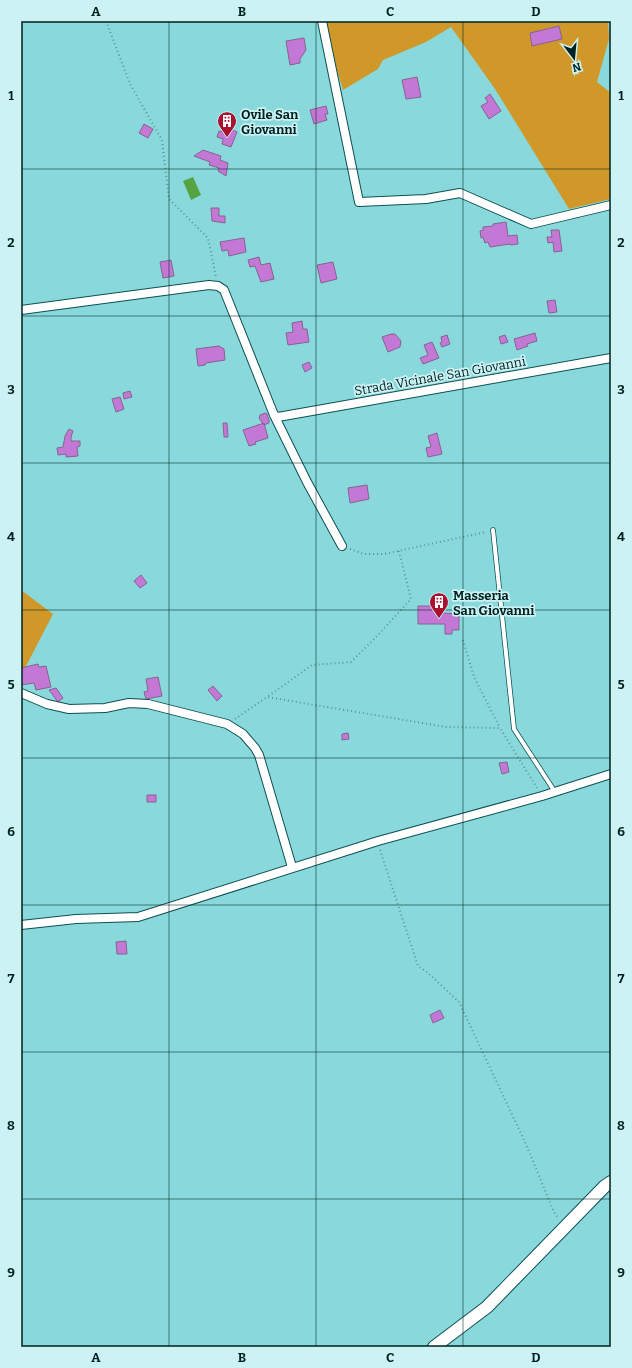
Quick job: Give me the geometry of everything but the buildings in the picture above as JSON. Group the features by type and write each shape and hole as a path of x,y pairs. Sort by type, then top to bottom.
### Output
{"street":[{"path":"322,21 359,202 426,199 460,193 531,224 611,205"},
{"path":"21,310 209,285 218,286 224,290 274,415 306,482 342,546"},
{"name":"Strada Vicinale San Giovanni","path":"274,415 278,417 611,358"},
{"path":"21,693 47,704 69,709 104,708 129,703 148,704 227,724 244,734 259,755 292,868"},
{"path":"21,925 76,919 138,917 378,841 542,796 611,774"},
{"path":"434,1347 487,1307 605,1186 611,1182"}],"lane":[{"path":"493,530 514,728 555,792"}],"path":[{"path":"106,21 130,84 162,140 169,199 208,238 218,286"},
{"path":"342,546 364,554 384,554 493,530"},
{"path":"227,724 312,665 350,662 377,636 411,599 399,551"},
{"path":"463,640 474,677 500,728 542,796"},
{"path":"267,697 446,727 500,728"},
{"path":"378,841 380,852 418,966 427,972 459,1002 525,1142 554,1212 565,1227"}],"shaded area":[{"path":"322,21 608,21 609,39 597,82 611,93 611,199 569,209 495,89 451,27 426,42 383,60 378,69 343,90"},
{"path":"193,177 201,195 191,200 183,181"},
{"path":"21,590 53,614 21,676"}],"place":[{"name":"Ovile San Giovanni","path":"227,138"},
{"name":"Masseria San Giovanni","path":"439,619"}]}
